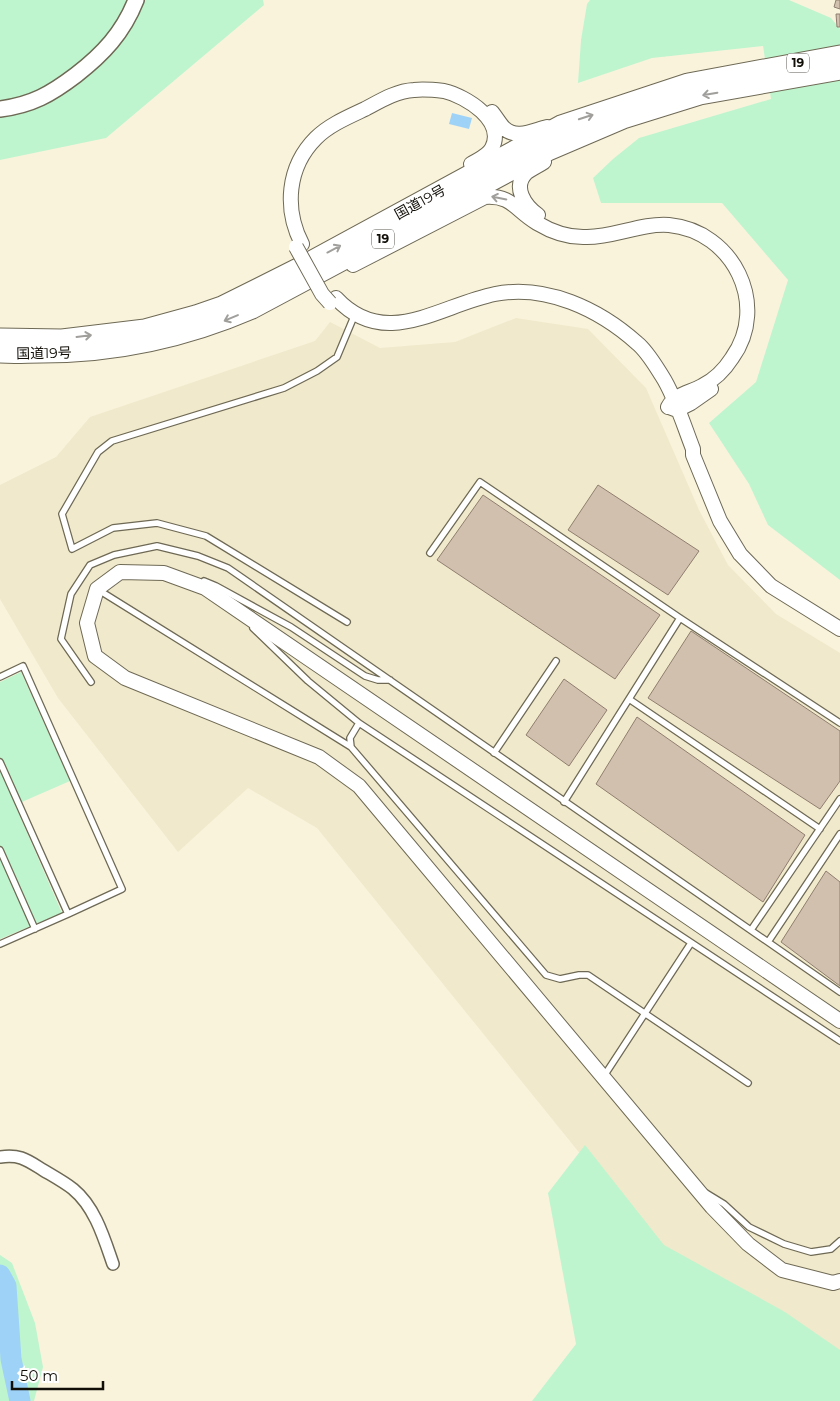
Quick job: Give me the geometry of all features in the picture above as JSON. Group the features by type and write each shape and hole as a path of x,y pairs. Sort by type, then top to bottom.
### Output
{"highway":[{"name":"国道19号","path":"0,352 74,353 129,346 183,334 219,323 252,309 548,151 623,119 756,78 840,55"},
{"name":"国道19号","path":"0,338 62,339 145,329 172,323 222,306 239,298 369,230 561,125 688,83 840,70"}],"main road":[{"path":"0,110 25,105 42,98 96,59 112,43 124,26 136,0"}],"street":[{"path":"561,125 521,134 508,131 490,109 473,95 444,84 410,83 380,93 332,118 307,138 291,162 284,187 287,225 333,301 354,317 402,323 428,317 462,304 494,295 518,292 547,295 578,305 616,326 638,344 664,378 688,452 693,455 720,521 740,554 771,586 840,629"},
{"path":"299,245 290,210 291,188 296,167 316,138 334,125 396,93 412,90 445,92 468,101 480,109 488,118 493,128 495,140 492,149 485,156 395,208 374,223 369,230"},
{"path":"623,119 620,129 551,159 525,174 521,181 520,190 528,208 563,227 598,229 655,218 681,220 713,233 736,255 744,267 753,292 753,327 748,344 739,361 726,378 691,403 673,405"},
{"path":"252,309 268,311 485,197 498,196 508,200 536,222 556,232 572,236 599,236 656,225 680,226 708,238 730,258 742,282 747,314 742,341 733,358 721,372 673,405"},
{"path":"840,1021 205,588 164,573 120,572 97,589 87,623 95,656 125,678 319,757 359,786 712,1207 748,1244 782,1270 833,1282 840,1281"},
{"path":"0,1157 14,1155 26,1159 73,1189 86,1203 100,1228 113,1264"}],"lane":[{"path":"347,622 206,536 157,523 114,528 72,549 62,514 98,452 112,441 284,388 317,371 337,357 354,317"},
{"path":"430,553 480,482 680,618 840,723"},
{"path":"91,682 61,639 70,594 90,565 114,555 157,546 198,556 228,568 840,992"},
{"path":"164,573 192,576 216,586 291,627 365,676 378,680 390,680"},
{"path":"97,589 351,747 546,975 560,979 588,975 748,1083"},
{"path":"230,606 308,681 359,723 840,1042"},
{"path":"564,802 680,618"},
{"path":"494,753 556,661"},
{"path":"0,677 23,666 122,889 0,944"},
{"path":"629,698 820,829"},
{"path":"351,747 350,738 359,723"},
{"path":"0,762 68,914"},
{"path":"751,930 840,799"},
{"path":"768,942 840,834"},
{"path":"0,850 35,928"},
{"path":"603,1078 691,943"},
{"path":"694,1185 724,1204 749,1227 784,1244 811,1252 831,1249 840,1240"}],"shaded area":[{"path":"516,318 588,329 646,388 699,510 728,565 776,614 840,653 840,1361 662,1255 317,828 248,788 178,852 58,698 0,599 0,485 56,457 90,417 315,341 330,322 380,348 455,342"}],"green space":[{"path":"0,0 263,0 264,5 106,138 0,160"},
{"path":"590,0 789,0 831,18 840,29 840,580 768,525 749,484 709,423 756,382 788,280 722,203 601,203 593,178 639,138 771,99 763,46 652,58 578,83 581,40 587,4"},
{"path":"21,672 70,781 15,805 62,913 0,939 0,682"},
{"path":"585,1145 664,1245 785,1312 840,1350 840,1401 532,1401 576,1344 548,1193"},
{"path":"0,1255 12,1263 35,1323 43,1367 34,1401 0,1401"}],"water":[{"path":"452,113 472,118 469,129 449,124"}],"building":[{"path":"836,0 840,0 840,9 834,7"},
{"path":"836,14 840,14 840,27 837,27"},
{"path":"598,485 699,551 668,595 568,530"},
{"path":"483,495 660,615 615,679 437,560"},
{"path":"691,631 840,731 840,781 820,809 648,698"},
{"path":"564,679 607,710 569,766 526,735"},
{"path":"637,717 805,835 763,902 596,784"},
{"path":"826,871 840,882 840,986 781,942"}],"waterway":[{"path":"0,1275 6,1286 11,1359 20,1401"}]}
